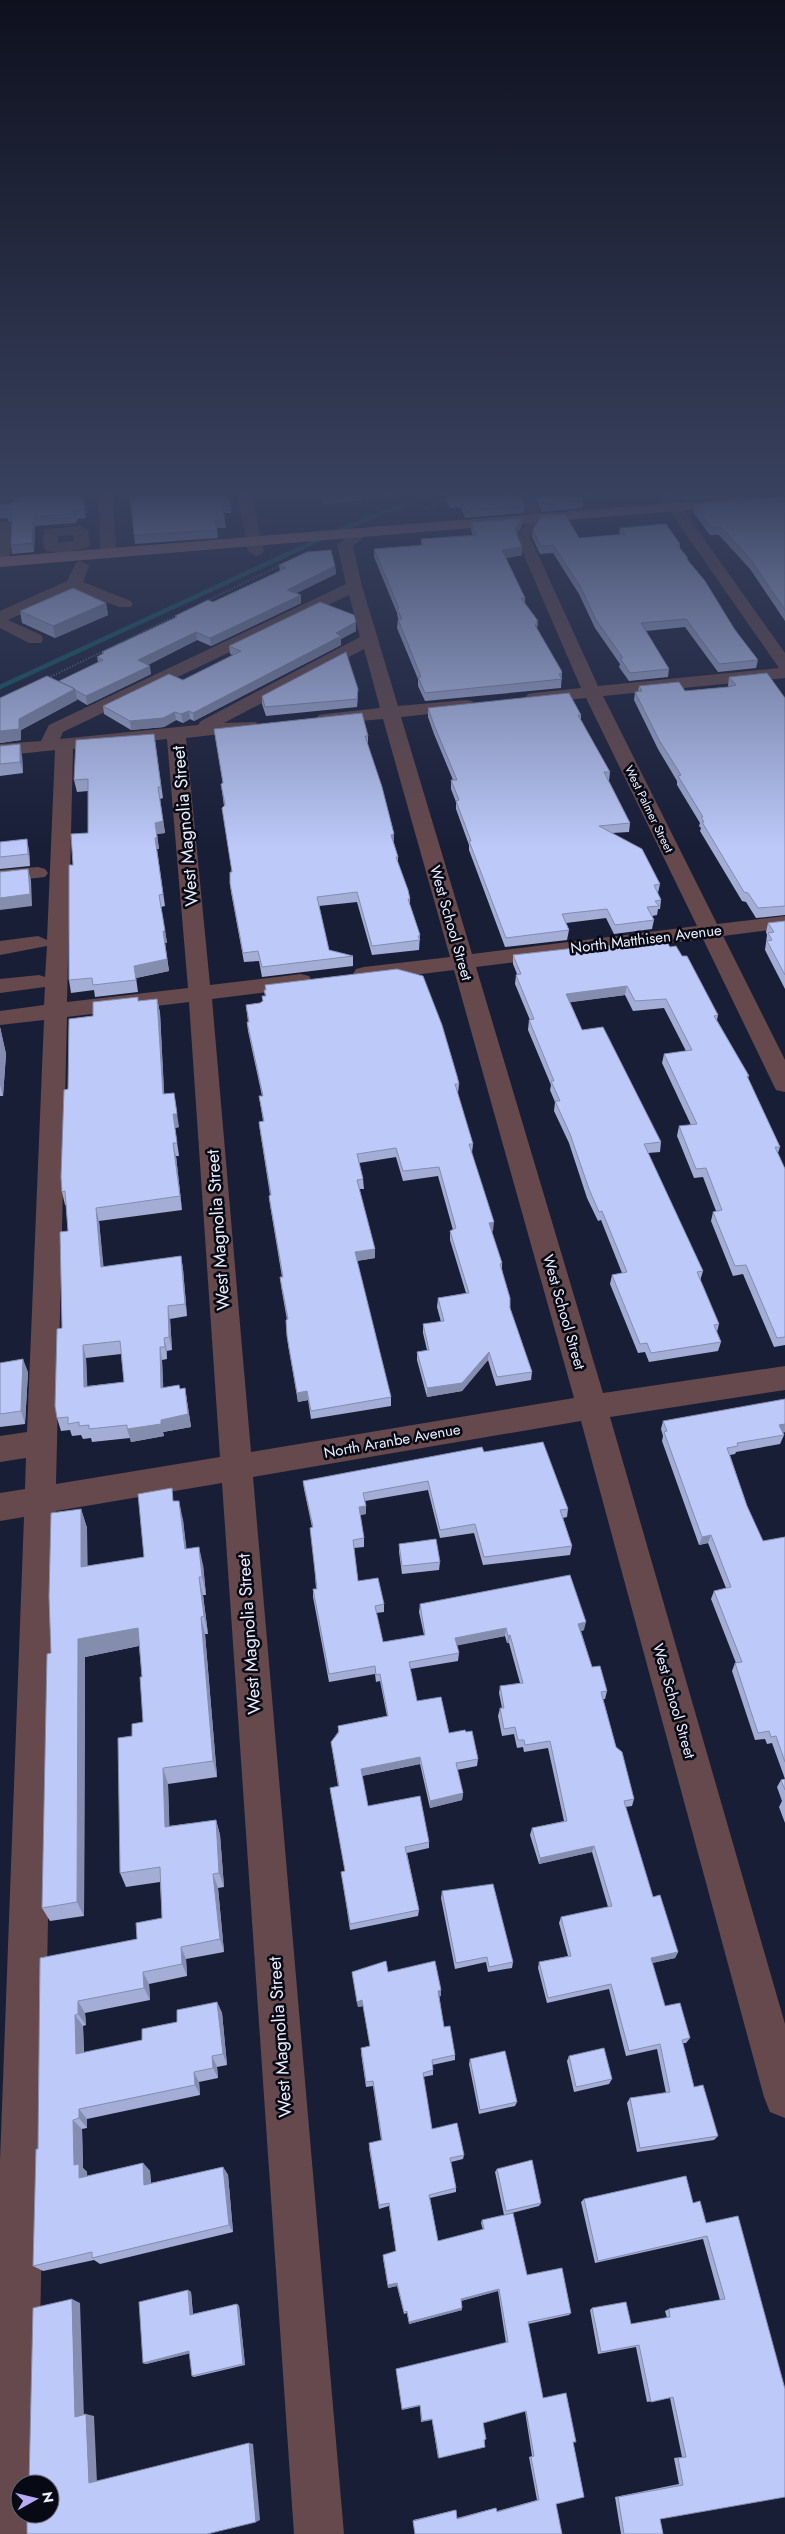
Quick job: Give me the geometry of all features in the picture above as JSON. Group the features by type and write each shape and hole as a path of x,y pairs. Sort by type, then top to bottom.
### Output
{"street":[{"path":"11,2534 41,1443 55,1012 55,729 299,612"},
{"name":"West School Street","path":"361,612 592,1407 785,2097"},
{"name":"West Palmer Street","path":"556,612 592,692 785,1084"},
{"path":"748,612 785,665"},
{"path":"0,622 35,639"},
{"path":"185,732 369,639"},
{"path":"516,700 785,673"},
{"path":"312,720 487,703"},
{"path":"0,750 263,725"},
{"name":"West Magnolia Street","path":"185,732 200,994 319,2534"},
{"path":"0,876 38,873"},
{"name":"North Matthisen Avenue","path":"0,1018 785,922"},
{"path":"0,948 38,943"},
{"path":"0,986 39,982"},
{"name":"North Aranbe Avenue","path":"0,1507 592,1407 785,1378"},
{"path":"0,1449 41,1443"}],"path":[{"path":"40,682 185,612"}],"building":[{"path":"23,612 85,612 53,626"},
{"path":"183,612 264,612 210,638 196,632 138,660 150,666 86,696 59,681 103,660 97,657 104,653 102,652 177,617 175,616"},
{"path":"299,612 347,612 354,615 356,622 336,633 341,636 193,713 189,711 181,714 175,712 163,718 130,721 103,706 169,674 183,680 241,651 229,646"},
{"path":"399,612 532,612 538,621 536,622 538,625 535,625 561,670 562,673 559,674 562,679 425,693 418,677 421,677 398,619 402,619"},
{"path":"592,612 724,612 758,660 719,664 686,619 641,623 669,669 630,673 620,658 623,658"},
{"path":"346,652 358,689 357,699 265,707 262,696"},
{"path":"767,673 785,698 785,906 758,908 748,893 744,892 702,822 704,822 701,817 703,817 678,776 681,775 659,740 635,692 642,691 639,686 679,682 685,691 728,687 736,685 729,677"},
{"path":"47,676 75,689 19,719 19,729 0,731 0,698"},
{"path":"569,693 581,715 578,715 610,772 604,772 630,823 599,826 642,849 660,884 654,885 661,900 655,901 659,906 647,907 654,920 615,925 607,909 562,914 569,930 506,938 469,841 471,841 456,801 459,800 451,780 457,780 428,708"},
{"path":"362,713 368,736 365,736 382,787 394,834 391,835 398,857 396,857 408,890 410,899 408,899 420,940 372,946 357,892 317,897 329,950 353,956 262,967 258,951 243,953 230,883 230,872 232,872 222,808 225,805 221,784 223,783 214,729"},
{"path":"154,734 161,787 158,787 163,821 155,823 157,837 155,838 163,894 159,895 167,959 134,966 136,980 93,985 92,978 69,980 69,865 73,865 71,834 88,833 88,779 74,780 76,740"},
{"path":"20,744 20,762 0,764 0,746"},
{"path":"27,839 28,854 0,857 0,842"},
{"path":"28,869 30,894 0,898 0,872"},
{"path":"785,921 785,975 767,941 772,940 768,933 774,932 768,923"},
{"path":"664,937 670,947 676,946 682,956 687,956 718,1015 714,1016 749,1076 747,1076 780,1147 775,1147 785,1169 785,1337 777,1338 746,1265 735,1266 713,1212 722,1210 706,1168 696,1169 679,1126 697,1124 664,1054 692,1050 666,999 635,1001 627,986 566,994 582,1030 603,1027 661,1142 644,1144 703,1271 697,1272 719,1324 714,1325 721,1342 651,1353 647,1343 640,1344 612,1275 627,1272 602,1211 599,1212 589,1189 570,1134 555,1101 560,1101 551,1081 554,1081 529,1020 534,1019 516,975 521,974 513,955 575,948 576,951"},
{"path":"397,969 423,976 442,1025 459,1084 455,1084 473,1144 469,1144 494,1222 489,1223 502,1263 500,1264 510,1298 510,1308 532,1372 497,1377 489,1352 462,1383 427,1388 417,1352 429,1350 423,1324 444,1321 438,1298 469,1293 450,1231 456,1228 439,1167 403,1171 396,1148 357,1154 363,1179 357,1180 375,1249 355,1252 391,1397 311,1411 307,1391 297,1393 287,1336 286,1320 288,1319 280,1277 283,1277 259,1122 264,1121 259,1096 263,1096 247,1022 249,1022 246,1005 263,1001 262,996 266,996 265,985"},
{"path":"138,997 138,1001 157,999 163,1094 174,1093 177,1114 173,1114 177,1143 173,1143 180,1196 96,1208 101,1267 181,1256 185,1304 168,1306 169,1337 164,1338 165,1347 160,1347 161,1388 179,1385 180,1389 185,1388 188,1414 161,1420 161,1424 127,1429 127,1425 89,1429 89,1425 79,1426 79,1422 68,1424 68,1417 57,1418 55,1406 57,1329 62,1328 60,1232 68,1231 65,1191 62,1192 61,1177 64,1090 68,1089 69,1019 93,1016 93,1002","holes":["120,1341 124,1382 84,1387 83,1345"]},
{"path":"23,1359 21,1411 0,1414 0,1363"},
{"path":"785,1399 785,1424 779,1425 784,1435 737,1443 738,1446 727,1448 747,1506 763,1541 785,1537 785,1762 776,1736 771,1737 769,1731 758,1733 735,1663 742,1662 714,1591 731,1587 711,1535 702,1537 664,1432 667,1431 663,1421"},
{"path":"543,1442 568,1509 560,1510 572,1546 484,1557 475,1524 440,1530 428,1481 363,1493 366,1506 359,1507 364,1538 353,1540 358,1581 378,1578 384,1604 375,1606 383,1642 425,1635 420,1604 570,1575 586,1622 578,1624 592,1667 600,1666 607,1691 601,1692 616,1747 622,1752 634,1799 624,1801 653,1897 660,1895 678,1952 651,1958 665,2006 680,2003 690,2038 682,2040 694,2087 703,2085 718,2136 640,2148 630,2098 670,2092 660,2044 629,2051 611,1984 548,1998 539,1962 571,1956 561,1917 612,1906 594,1846 540,1858 532,1828 567,1821 550,1741 525,1745 524,1740 518,1740 515,1727 504,1729 500,1708 504,1708 500,1686 523,1683 510,1635 508,1636 506,1628 455,1638 459,1653 409,1662 417,1701 441,1697 449,1733 465,1730 466,1732 472,1731 478,1759 456,1763 463,1793 430,1801 420,1757 361,1769 368,1806 420,1796 429,1842 405,1847 419,1910 350,1924 341,1872 345,1871 330,1788 339,1786 331,1742 339,1732 338,1726 388,1716 380,1674 376,1675 375,1666 329,1674 313,1589 317,1589 310,1528 313,1527 303,1481 482,1447 484,1452"},
{"path":"172,1488 173,1501 179,1501 185,1549 199,1547 202,1577 199,1577 204,1616 201,1617 213,1761 163,1768 165,1827 216,1820 219,1873 213,1874 220,1939 181,1947 182,1964 143,1972 144,1988 78,2001 78,2014 75,2015 76,2054 142,2040 142,2029 177,2022 177,2010 217,2002 223,2054 212,2056 213,2068 194,2072 195,2085 79,2109 79,2118 73,2120 74,2165 79,2164 79,2178 143,2163 144,2185 223,2167 229,2225 92,2258 92,2252 33,2266 36,2149 38,2149 40,1958 137,1939 136,1923 162,1918 160,1867 120,1873 118,1738 132,1736 132,1724 143,1722 138,1628 78,1639 77,1902 42,1908 47,1654 51,1653 49,1597 51,1513 81,1509 81,1567 144,1557 138,1494"},
{"path":"436,1539 440,1562 402,1566 399,1544"},
{"path":"785,1779 785,1790 781,1780"},
{"path":"493,1884 513,1962 489,1967 487,1957 456,1963 442,1891"},
{"path":"386,1961 388,1972 435,1961 441,1990 438,1991 444,2027 450,2026 455,2055 432,2060 433,2070 423,2073 432,2129 457,2123 464,2155 450,2158 456,2188 429,2195 438,2241 484,2229 482,2220 513,2213 527,2275 562,2268 571,2313 528,2322 543,2398 566,2393 576,2442 573,2442 584,2497 556,2504 562,2534 415,2534 413,2521 456,2510 457,2519 496,2508 497,2512 539,2500 531,2457 534,2456 526,2411 483,2423 486,2439 484,2440 485,2447 439,2458 432,2419 422,2421 420,2405 402,2409 396,2369 508,2342 499,2289 461,2299 462,2308 409,2322 407,2311 404,2312 397,2283 388,2285 383,2255 396,2251 389,2203 379,2205 369,2143 382,2140 373,2081 366,2082 361,2048 370,2046 362,2000 357,2002 352,1972"},
{"path":"604,2048 612,2079 576,2087 569,2056"},
{"path":"505,2051 517,2102 480,2110 470,2059"},
{"path":"532,2160 541,2203 506,2211 497,2169"},
{"path":"686,2176 693,2203 700,2201 706,2223 738,2216 785,2389 785,2497 660,2519 663,2534 624,2534 618,2497 683,2485 678,2458 686,2457 673,2397 651,2402 639,2345 601,2352 592,2308 626,2302 631,2324 670,2317 669,2309 725,2299 707,2236 598,2261 584,2199"},
{"path":"188,2290 190,2315 237,2304 243,2364 192,2376 189,2351 143,2363 139,2302"},
{"path":"72,2299 75,2417 86,2414 89,2483 249,2443 256,2522 207,2534 27,2534 27,2524 60,2524 60,2474 29,2474 33,2308"}],"waterway":[{"path":"0,687 162,612"}]}
